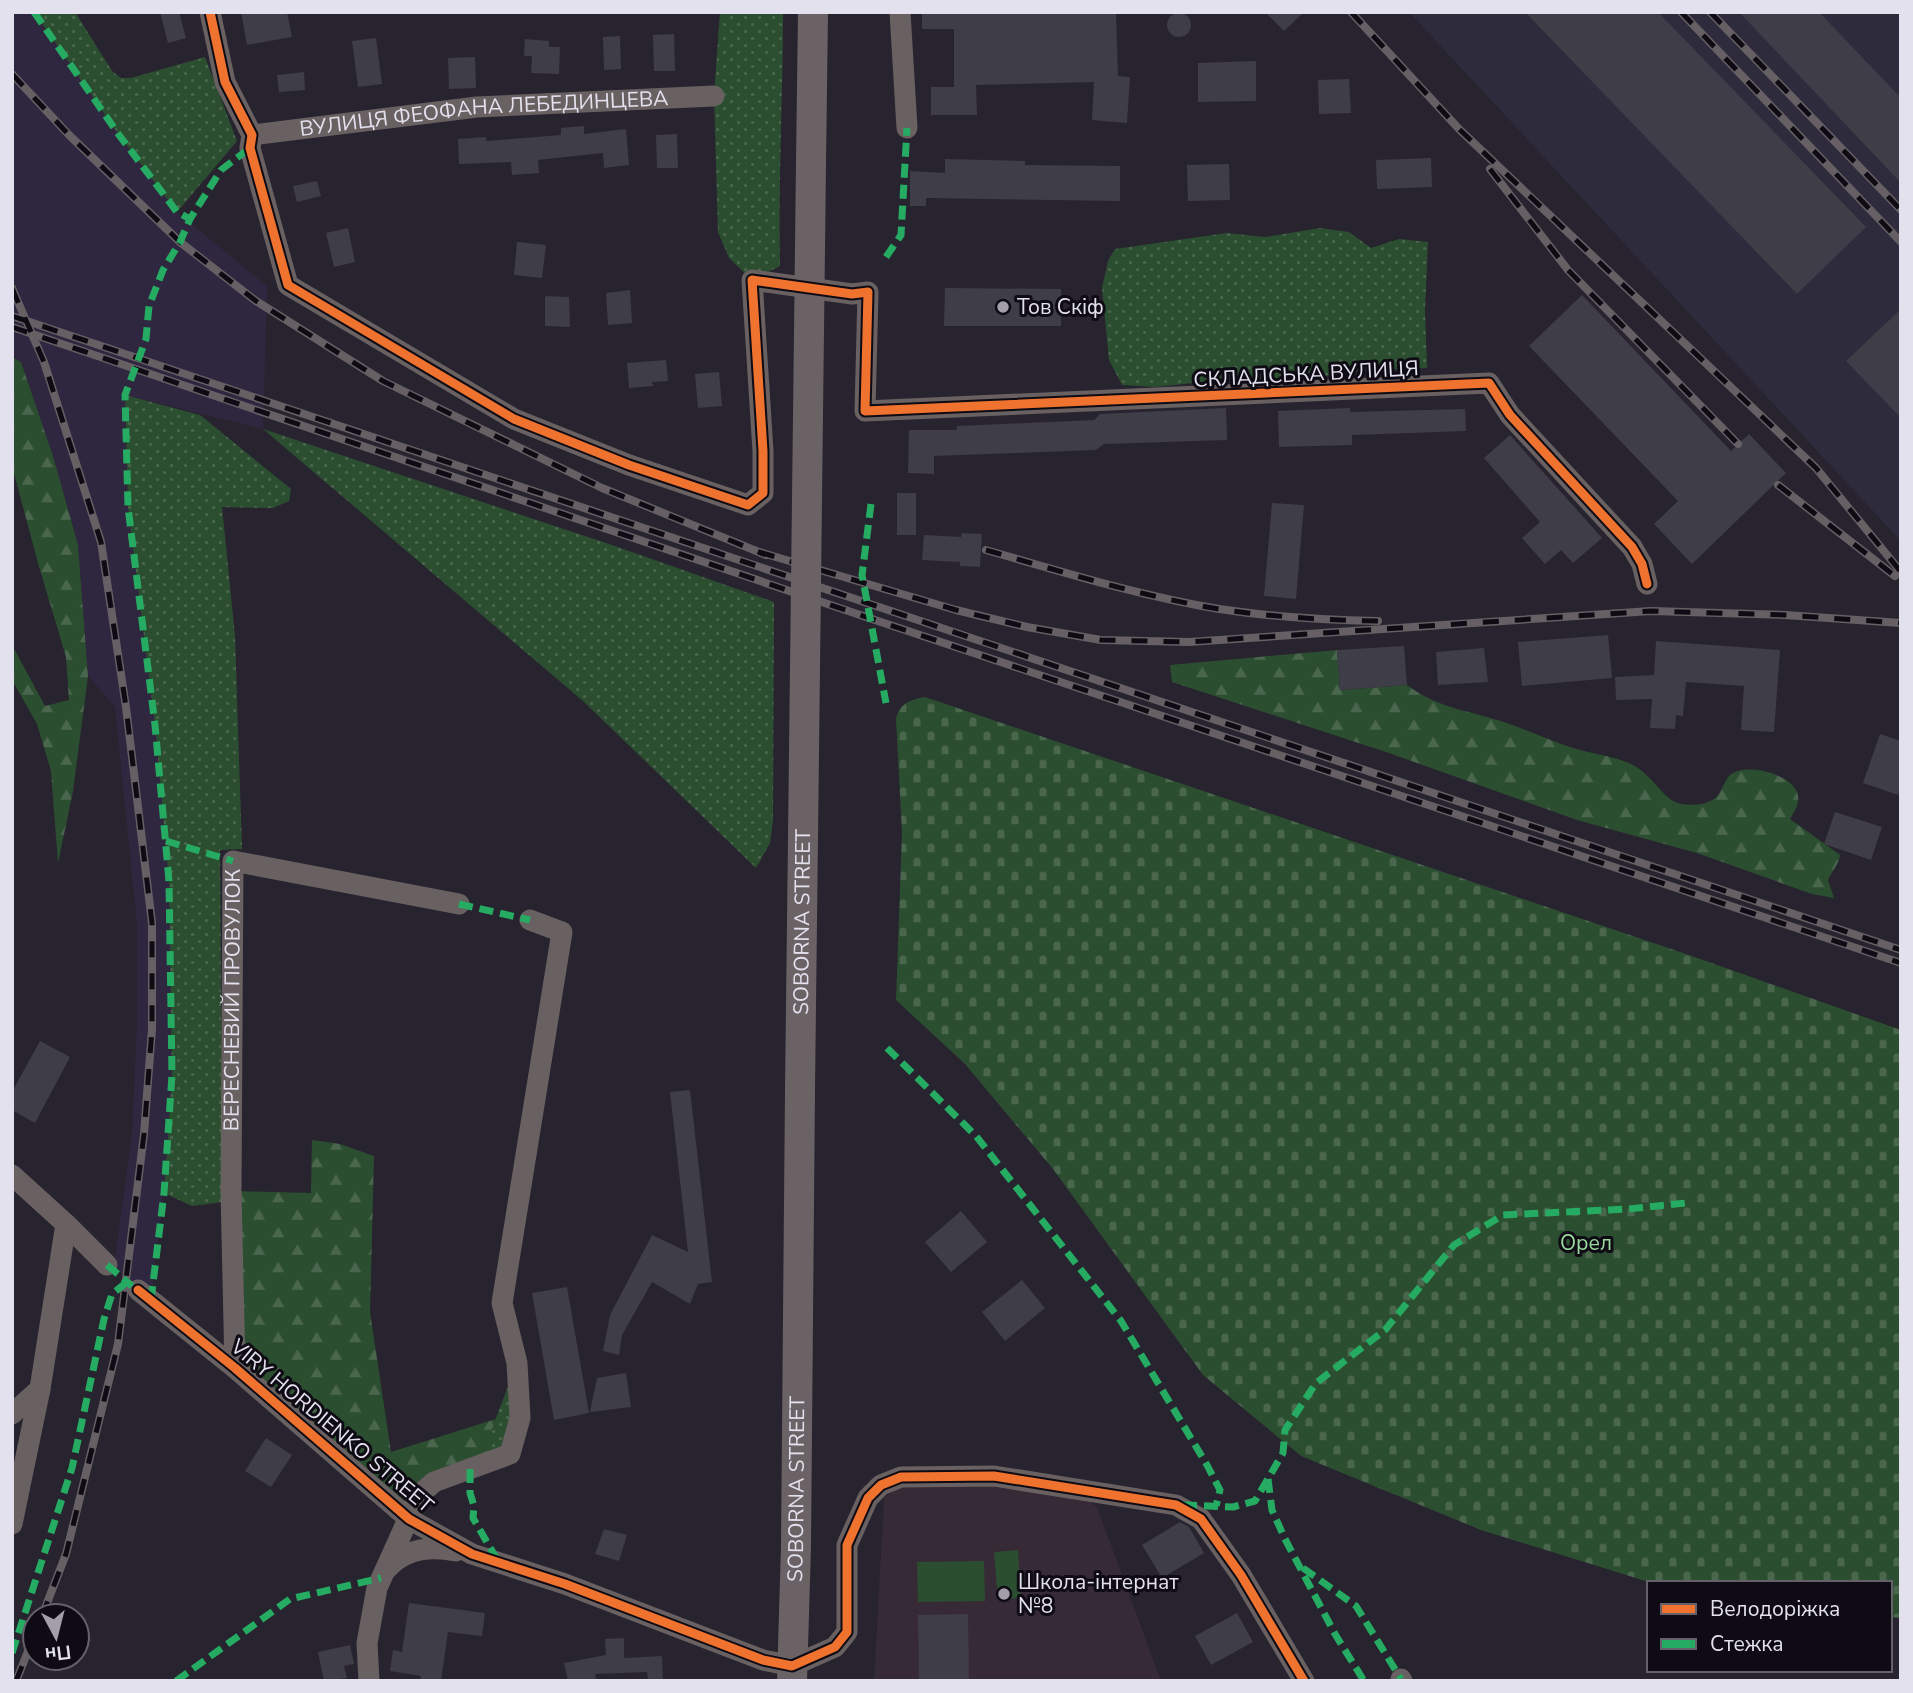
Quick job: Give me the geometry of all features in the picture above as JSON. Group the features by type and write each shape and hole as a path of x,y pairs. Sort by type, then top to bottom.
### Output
{"main road":[{"name":"SOBORNA STREET","path":"792,1673 796,1546 796,1325 813,12"}],"street":[{"path":"210,12 225,82 252,135"},
{"path":"900,12 907,128"},
{"name":"ВУЛИЦЯ ФЕОФАНА ЛЕБЕДИНЦЕВА","path":"252,135 477,107 714,96"},
{"name":"СКЛАДСЬКА ВУЛИЦЯ","path":"252,135 250,148 288,285 514,418 629,465 748,505 763,493 763,451 752,280 852,294 868,292 866,411 1489,383 1510,415 1632,547 1642,564 1647,584"},
{"name":"ВЕРЕСНЕВИЙ ПРОВУЛОК","path":"235,1368 231,1191 233,861 459,904"},
{"path":"369,1681 367,1643 377,1588 413,1505 419,1495 434,1482 510,1454 520,1418 517,1363 502,1303 562,932 530,920"},
{"path":"12,1175 107,1265"},
{"path":"12,1524 40,1389 66,1224"},
{"name":"VIRY HORDIENKO STREET","path":"138,1290 235,1368 409,1519 472,1554 565,1584 792,1673"},
{"path":"12,1414 40,1389"},
{"path":"792,1673 835,1647 847,1632 847,1545 868,1498 881,1485 901,1477 994,1476 1176,1505 1201,1520 1241,1574 1304,1681"},
{"path":"385,1570 393,1562 420,1549 443,1549 472,1554"}],"shaded area":[{"path":"12,12 34,12 119,135 177,212 267,286 263,429 125,395 128,507 155,725 169,881 172,1075 164,1193 151,1300 114,1266 132,1133 137,1028 137,923 115,707 88,676 78,545 53,456 21,362 12,357"},
{"path":"1409,12 1901,12 1901,541"},
{"name":"Школа-інтернат №8","path":"896,1485 994,1485 1082,1495 1097,1507 1161,1681 874,1681 884,1499"}],"green space":[{"path":"34,12 75,12 112,71 121,78 131,78 205,57 237,141 177,212 119,135"},
{"path":"720,12 783,12 780,266 752,280 729,258 718,232 714,96"},
{"path":"1320,228 1349,232 1371,248 1399,239 1428,242 1425,310 1427,368 1374,370 1305,378 1230,379 1156,387 1122,385 1109,360 1102,288 1108,261 1115,249 1227,233 1265,237"},
{"path":"12,357 21,362 53,456 78,545 88,676 73,791 58,863 51,771 37,724 12,680 12,645 45,706 69,700 66,657 12,466"},
{"path":"125,395 200,415 291,489 289,501 273,508 222,507 235,636 242,849 220,850 222,1202 192,1206 164,1193 172,1075 169,881 155,725 128,507"},
{"path":"263,429 774,602 773,820 770,843 756,868 583,701"},
{"path":"1337,650 1340,690 1407,685 1447,706 1510,724 1570,747 1631,764 1644,772 1670,799 1680,804 1692,805 1710,801 1719,794 1729,776 1736,772 1754,770 1775,774 1796,790 1797,805 1790,819 1840,855 1828,880 1834,898 1812,894 1697,853 1577,820 1389,753 1172,682 1170,665"},
{"name":"Орел","path":"925,697 1686,954 1901,1030 1901,1618 1892,1617 1892,1581 1647,1581 1481,1530 1301,1456 1203,1375 1053,1169 965,1064 896,1000 902,833 896,719 900,709 915,699"},
{"path":"312,1140 340,1144 374,1156 370,1312 391,1452 496,1419 478,1465 434,1482 411,1513 235,1368 231,1191 311,1193"},
{"path":"517,1363 510,1454 478,1465"},
{"path":"1018,1550 1021,1598 998,1600 994,1552"},
{"path":"984,1561 985,1601 918,1602 917,1562"}],"building":[{"path":"160,12 179,12 186,38 168,43"},
{"path":"241,12 287,12 292,37 247,45"},
{"path":"922,12 1116,12 1118,76 1130,77 1127,123 1092,120 1094,82 976,85 977,115 931,115 931,87 954,87 954,29 922,29"},
{"path":"1265,12 1304,12 1284,31"},
{"path":"1525,12 1658,12 1866,227 1797,294"},
{"path":"1739,12 1819,12 1901,98 1901,183"},
{"path":"1179,13 1190,20 1191,25 1184,36 1179,37 1168,30 1167,25 1174,14"},
{"path":"674,34 675,71 654,71 653,35"},
{"path":"620,36 621,69 604,70 603,37"},
{"path":"376,38 382,84 358,87 352,41"},
{"path":"525,39 549,41 549,47 560,47 559,74 531,73 532,56 524,56"},
{"path":"475,57 476,88 449,89 448,58"},
{"path":"1256,61 1256,101 1198,102 1198,63"},
{"path":"304,72 305,90 279,92 277,75"},
{"path":"1349,79 1351,113 1319,114 1318,80"},
{"path":"584,126 584,134 626,129 629,165 604,168 603,153 538,160 539,173 512,175 511,162 459,164 458,139 486,137 486,141 561,135 561,128"},
{"path":"677,134 678,168 657,168 656,135"},
{"path":"1431,158 1432,187 1377,189 1376,160"},
{"path":"945,159 1025,161 1025,165 1120,166 1120,201 926,198 926,206 910,206 910,171 945,173"},
{"path":"1229,164 1230,200 1188,201 1187,165"},
{"path":"317,181 321,196 297,202 293,186"},
{"path":"348,228 355,262 334,267 326,233"},
{"path":"517,242 546,245 542,278 514,275"},
{"name":"Тов Скіф","path":"945,288 1061,289 1061,326 944,326"},
{"path":"630,290 632,323 608,325 606,293"},
{"path":"1582,295 1731,451 1749,434 1786,473 1692,564 1654,524 1678,501 1529,346"},
{"path":"545,296 569,297 570,327 545,326"},
{"path":"1901,309 1901,418 1846,361"},
{"path":"666,360 668,381 652,382 653,386 629,388 627,363"},
{"path":"719,372 722,406 698,408 695,374"},
{"path":"1226,408 1227,440 1104,444 1096,450 934,456 934,474 908,473 909,430 957,430 957,426 1094,420 1100,414"},
{"path":"1350,408 1350,412 1465,409 1466,431 1352,435 1352,445 1279,447 1278,411"},
{"path":"1510,435 1602,538 1573,563 1561,550 1545,564 1522,538 1540,522 1484,458"},
{"path":"897,493 916,493 916,535 897,535"},
{"path":"1272,503 1304,505 1296,599 1264,596"},
{"path":"962,533 982,534 980,567 960,566 960,562 922,560 924,535 961,537"},
{"path":"1608,635 1612,678 1522,686 1518,642"},
{"path":"1656,641 1780,650 1774,732 1741,730 1744,686 1686,682 1683,716 1676,715 1675,729 1650,728 1652,699 1616,700 1615,677 1654,675"},
{"path":"1404,646 1407,685 1340,690 1337,650"},
{"path":"1484,648 1488,682 1438,685 1436,652"},
{"path":"1880,734 1901,741 1901,786 1898,795 1863,783"},
{"path":"1835,812 1882,827 1871,860 1824,844"},
{"path":"40,1041 70,1057 35,1123 12,1110 12,1092"},
{"path":"690,1090 712,1282 698,1284 690,1304 652,1282 622,1335 619,1355 603,1351 610,1315 652,1235 688,1252 670,1092"},
{"path":"961,1211 987,1242 951,1272 925,1242"},
{"path":"1022,1280 1045,1308 1005,1341 982,1312"},
{"path":"567,1287 589,1413 554,1420 532,1293"},
{"path":"626,1373 631,1407 590,1412 597,1378"},
{"path":"266,1438 292,1455 271,1487 245,1471"},
{"path":"1180,1522 1189,1527 1204,1553 1162,1578 1142,1545"},
{"path":"604,1529 627,1535 619,1561 595,1554"},
{"path":"409,1603 485,1613 482,1636 448,1632 441,1681 420,1681 421,1676 390,1671 393,1650 402,1652"},
{"path":"1237,1613 1253,1642 1211,1665 1195,1636"},
{"path":"968,1614 969,1681 919,1681 918,1615"},
{"path":"624,1638 624,1658 662,1656 663,1681 648,1681 647,1672 595,1674 597,1681 568,1681 564,1663 606,1655 605,1639"},
{"path":"350,1645 354,1664 344,1666 347,1678 324,1681 318,1652"}],"railway":[{"path":"1351,12 1459,129 1816,468 1901,572"},
{"path":"1681,12 1901,242"},
{"path":"1710,12 1901,210"},
{"path":"12,74 69,135 180,242 256,301 383,381 602,488 766,555"},
{"path":"1490,169 1568,270 1738,444"},
{"path":"12,288 44,362 101,542 126,707 152,923 152,1029 144,1134 118,1344 66,1554 47,1602"},
{"path":"12,316 1901,950"},
{"path":"12,327 869,618 1901,963"},
{"path":"1778,485 1895,576"},
{"path":"986,550 1189,604 1298,618 1378,621"},
{"path":"759,552 956,610 1027,627 1101,640 1189,642 1651,611 1785,615 1901,623"},
{"path":"16,1681 21,1669"}],"marked path":[{"path":"34,12 119,135 177,212 190,219"},
{"path":"886,257 901,235 907,128"},
{"path":"151,1300 164,1193 172,1075 169,881 155,725 128,507 125,395 146,339 149,306 163,270 190,219 221,170 250,148"},
{"path":"871,504 862,575 886,703"},
{"path":"166,841 233,861"},
{"path":"459,904 530,920"},
{"path":"887,1048 976,1136 1121,1321 1220,1490 1216,1506"},
{"path":"1183,1505 1233,1507 1255,1501 1283,1453 1285,1430 1316,1383 1385,1330 1454,1245 1503,1215 1628,1209 1686,1203"},
{"path":"107,1265 132,1286"},
{"path":"12,1653 72,1468 104,1319 112,1294 127,1282"},
{"path":"470,1469 473,1518 499,1563"},
{"path":"1268,1479 1272,1510 1285,1539 1335,1634 1364,1681"},
{"path":"1303,1568 1356,1606 1401,1679"},
{"path":"176,1681 290,1599 381,1578"}],"cycle path":[{"path":"210,12 225,82 252,135 250,148 288,285 514,419 629,465 748,505 763,493 763,451 752,280 852,294 868,292 865,411 1489,383 1510,415 1632,547 1642,564 1647,584"},
{"path":"138,1290 235,1368 409,1519 472,1554 565,1584 763,1660 792,1666 835,1647 847,1632 847,1545 868,1498 881,1485 901,1477 994,1476 1176,1505 1201,1519 1241,1575 1304,1681"}],"place":[{"name":"Тов Скіф","path":"1003,307"},
{"name":"Школа-інтернат №8","path":"1004,1594"}]}
